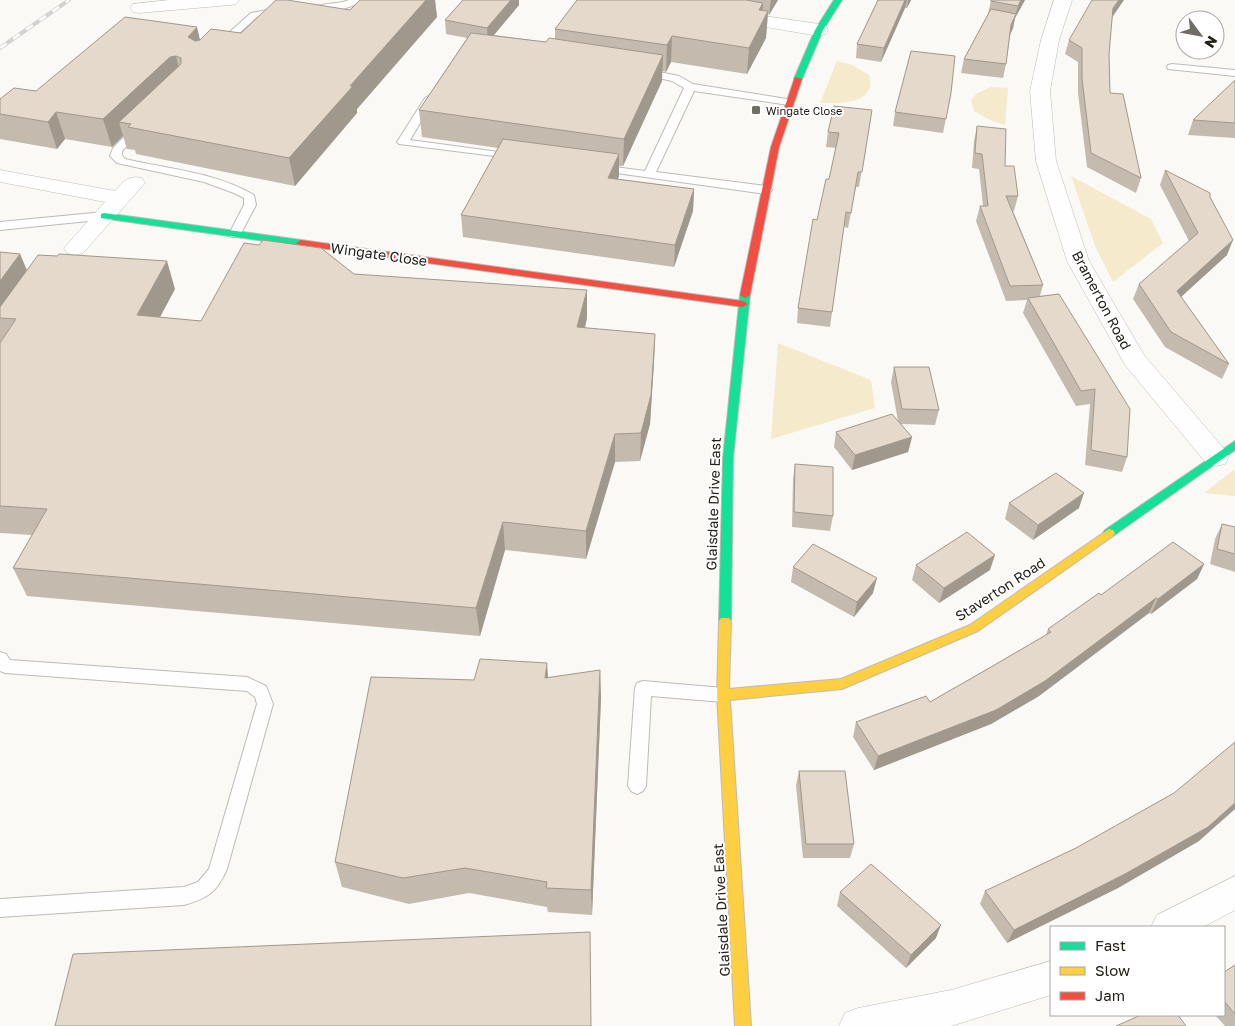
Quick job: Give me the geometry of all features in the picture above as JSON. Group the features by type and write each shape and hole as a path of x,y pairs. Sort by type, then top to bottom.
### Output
{"street":[{"path":"139,8 230,0"},
{"name":"Glaisdale Drive East","path":"743,1026 723,696 728,458 743,304 775,148 789,102 819,30 838,0"},
{"name":"Bramerton Road","path":"1063,0 1050,40 1040,91 1046,161 1078,261 1134,359 1226,451"},
{"path":"712,14 819,30"},
{"path":"0,176 134,183"},
{"path":"71,251 134,183"},
{"name":"Wingate Close","path":"104,216 743,304"},
{"name":"Staverton Road","path":"723,696 842,684 974,628 1226,451"},
{"path":"1170,926 1235,892"},
{"path":"858,1026 951,1008 1050,978"}],"lane":[{"path":"307,9 341,7 357,0"},
{"path":"215,50 254,15 290,10"},
{"path":"1172,67 1235,73"},
{"path":"632,70 675,78 690,87 789,102"},
{"path":"649,174 690,87"},
{"path":"438,90 425,104 403,142 521,158"},
{"path":"146,121 117,150 116,156 134,183 222,184 243,191 250,197 250,205 235,234"},
{"path":"590,167 766,190"},
{"path":"0,226 104,216"},
{"path":"0,908 184,896 198,893 208,887 218,869 265,704 265,696 261,690 247,684 2,667"},
{"path":"636,786 643,688 723,696"}],"shaded area":[{"path":"837,61 852,65 869,75 870,85 868,92 855,100 820,103"},
{"path":"991,87 1008,88 1005,125 990,120 974,111 971,100 976,94"},
{"path":"1071,176 1151,219 1163,243 1113,282 1095,246"},
{"path":"778,343 871,380 875,408 771,439"},
{"path":"1235,469 1235,496 1204,493"}],"building":[{"path":"276,0 350,10 360,0 426,0 289,158 128,127 131,124 119,122 181,64 181,58 176,56 170,57 103,119 56,112 48,122 0,114 0,99 14,88 36,91 125,17 197,27 188,37 195,41 200,40 211,29 241,33"},
{"path":"463,0 511,0 487,28 445,20"},
{"path":"577,0 746,0 763,3 759,10 768,11 749,48 672,36 667,45 555,29"},
{"path":"878,0 905,0 884,48 857,44"},
{"path":"991,0 1021,0 1018,6"},
{"path":"1092,0 1119,0 1113,8 1109,54 1110,93 1123,94 1141,178 1091,153 1082,79 1082,48 1069,40"},
{"path":"991,9 1016,14 1011,25 1006,64 964,59"},
{"path":"471,33 546,42 549,38 663,55 624,139 419,110"},
{"path":"911,51 955,56 946,119 895,112"},
{"path":"1235,80 1235,123 1193,120"},
{"path":"834,106 872,110 862,172 858,172 851,213 846,212 832,312 798,308 813,219 817,220 826,179 829,179 839,133 828,132"},
{"path":"977,126 1006,129 1005,166 1014,166 1018,196 1006,196 1043,285 1010,286 980,206 988,206 982,154 975,153"},
{"path":"503,139 619,154 608,178 694,189 675,245 461,215"},
{"path":"1165,170 1210,193 1210,197 1233,240 1177,291 1229,364 1171,332 1139,284 1198,233"},
{"path":"263,240 321,248 354,274 587,290 577,327 655,334 651,395 641,433 615,434 586,531 503,522 476,608 13,568 47,509 0,506 0,343 16,319 0,318 0,307 38,255 57,256 59,254 167,261 137,315 201,321 244,243 259,245"},
{"path":"0,252 20,254 0,281"},
{"path":"1059,294 1130,409 1127,457 1091,450 1095,389 1081,391 1028,298"},
{"path":"894,367 929,367 939,410 902,409"},
{"path":"892,414 912,437 855,455 836,432"},
{"path":"795,464 833,467 833,516 794,512"},
{"path":"1056,473 1084,493 1038,525 1009,503"},
{"path":"1222,524 1235,527 1235,554 1217,549"},
{"path":"967,532 995,555 944,588 916,565"},
{"path":"1173,542 1204,564 1045,681 996,710 878,756 856,722 926,696 930,702 1051,632 1048,629 1099,593 1101,595"},
{"path":"813,544 877,578 857,602 793,567"},
{"path":"480,659 547,663 545,678 600,670 591,890 546,888 547,882 465,868 403,878 335,862 371,677 474,680"},
{"path":"1235,742 1235,803 1208,827 1125,874 1014,930 985,891 1076,848 1174,793"},
{"path":"799,771 845,771 854,844 806,844"},
{"path":"871,864 941,925 911,955 840,892"},
{"path":"590,932 591,1026 55,1026 73,954"},
{"path":"1235,965 1235,1014 1225,1002 1225,971"},
{"path":"1139,1016 1179,1016 1186,1026 1116,1026"}],"railway":[{"path":"0,48 69,0"}],"traffic: fast":[{"path":"798,79 819,30 838,0"},
{"path":"104,216 301,243"},
{"path":"725,621 728,458 745,295"},
{"path":"1109,533 1235,445"}],"traffic: slow":[{"path":"723,695 842,684 974,628 1109,533"},
{"path":"725,621 723,695 743,1026"}],"traffic: jam":[{"path":"745,295 775,147 798,79"},
{"path":"301,243 743,304"}],"place":[{"name":"Wingate Close","path":"756,110"}]}
